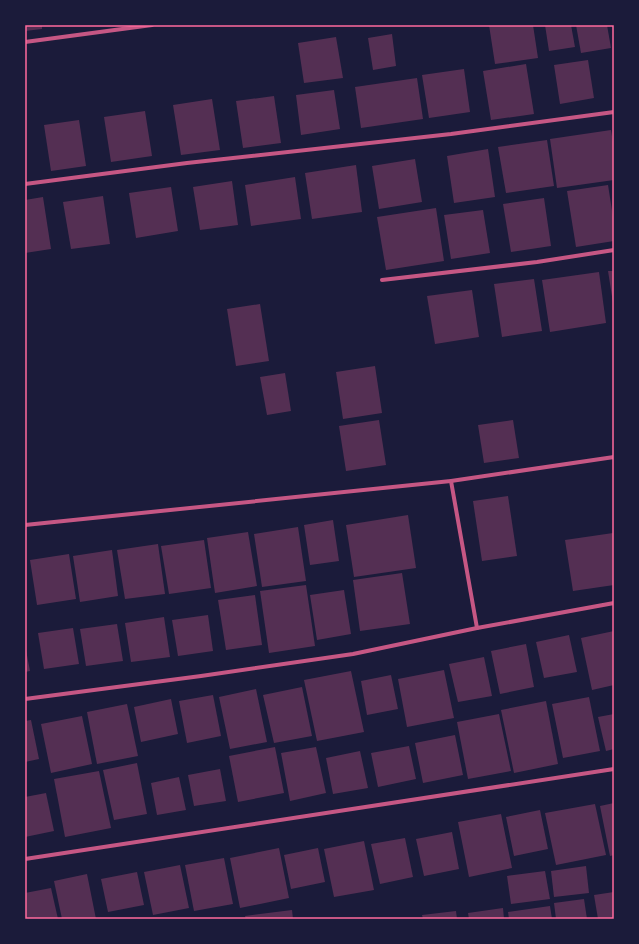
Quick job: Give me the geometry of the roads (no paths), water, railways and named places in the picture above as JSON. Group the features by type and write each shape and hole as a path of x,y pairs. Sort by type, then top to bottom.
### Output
{"street":[{"path":"25,42 152,25"},
{"path":"25,184 188,163 451,134 614,112"},
{"path":"382,280 537,262 614,250"},
{"path":"25,525 451,481 614,457"},
{"path":"451,481 477,628"},
{"path":"25,699 353,654 477,628 614,603"},
{"path":"25,859 614,769"}]}
